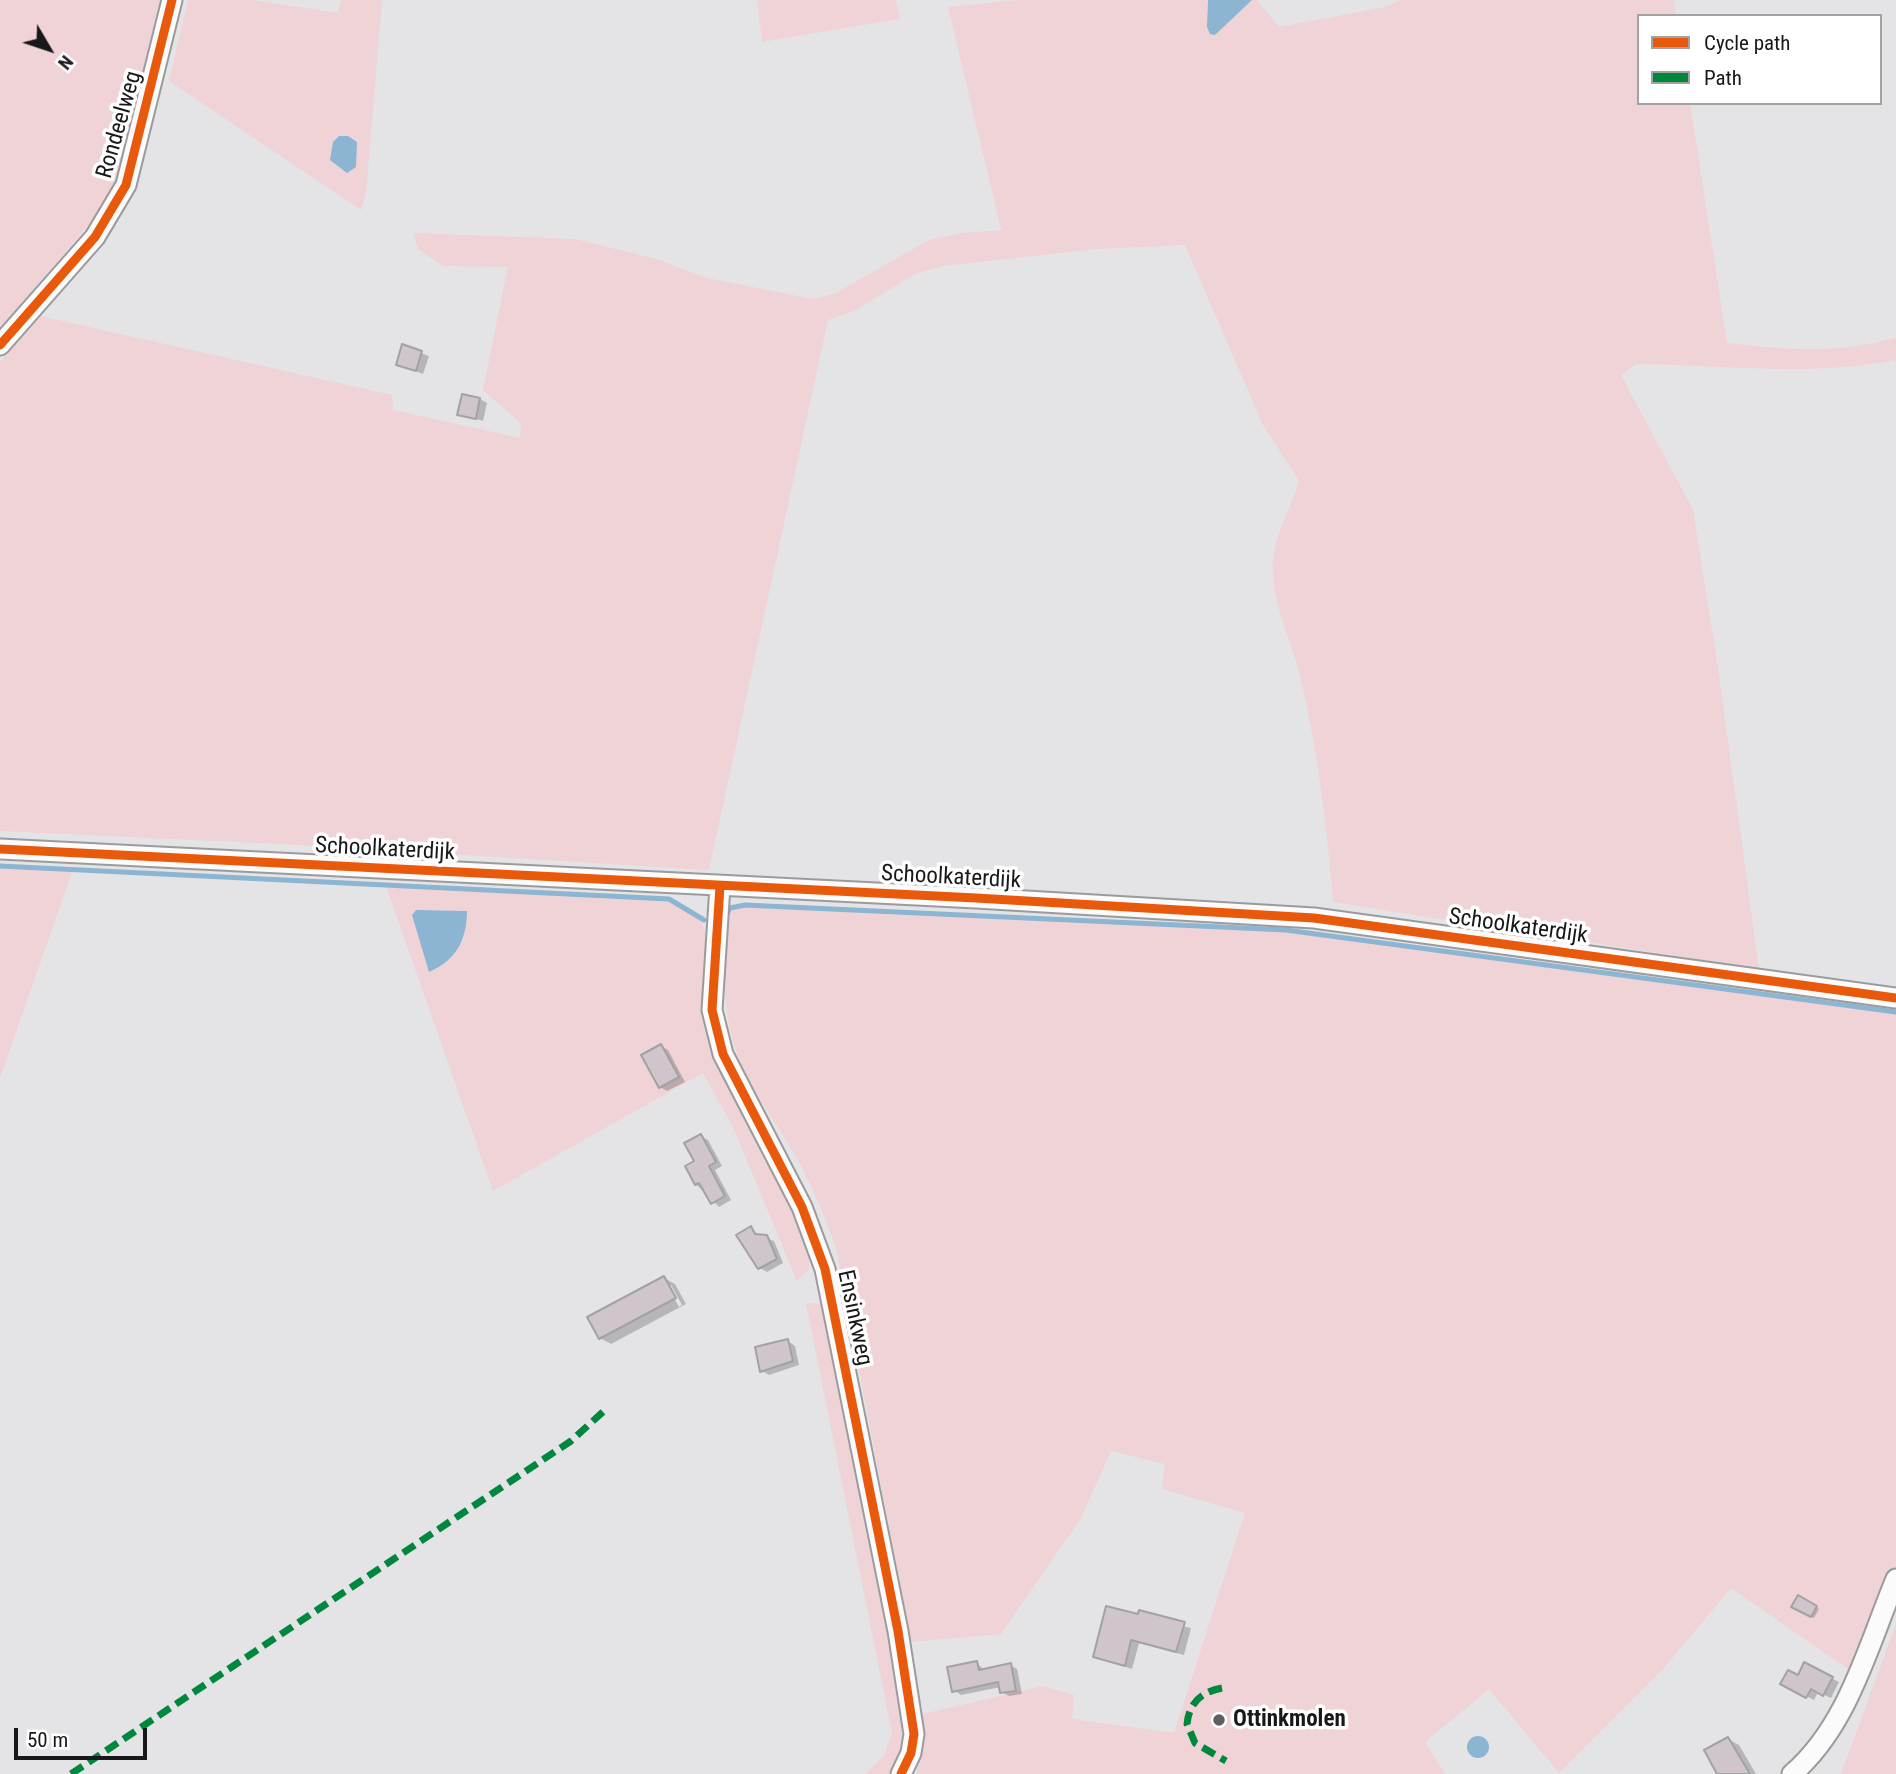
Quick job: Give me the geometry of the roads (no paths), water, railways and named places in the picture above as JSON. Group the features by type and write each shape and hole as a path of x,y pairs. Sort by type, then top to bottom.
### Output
{"street":[{"name":"Rondeelweg","path":"0,345 95,237 126,185 172,0"},
{"name":"Schoolkaterdijk","path":"0,849 1314,918 1896,998"},
{"name":"Ensinkweg","path":"720,886 712,1010 723,1055 802,1207 825,1269 898,1631 914,1734 911,1753 901,1774"},
{"path":"1792,1774 1812,1757 1835,1725 1896,1579"}],"water":[{"path":"1208,0 1252,0 1215,35 1210,34 1207,27"},
{"path":"339,136 348,136 357,142 356,167 347,173 330,160 333,142"},
{"path":"416,910 467,911 465,931 458,948 446,962 429,972 412,915"},
{"path":"1478,1736 1486,1739 1489,1747 1486,1755 1478,1758 1470,1755 1467,1747 1470,1739"}],"waterway":[{"path":"0,866 669,899 704,920"},
{"path":"726,916 730,908 745,905 1286,930 1896,1012"}],"place":[{"name":"Ottinkmolen","path":"1219,1720"}]}
